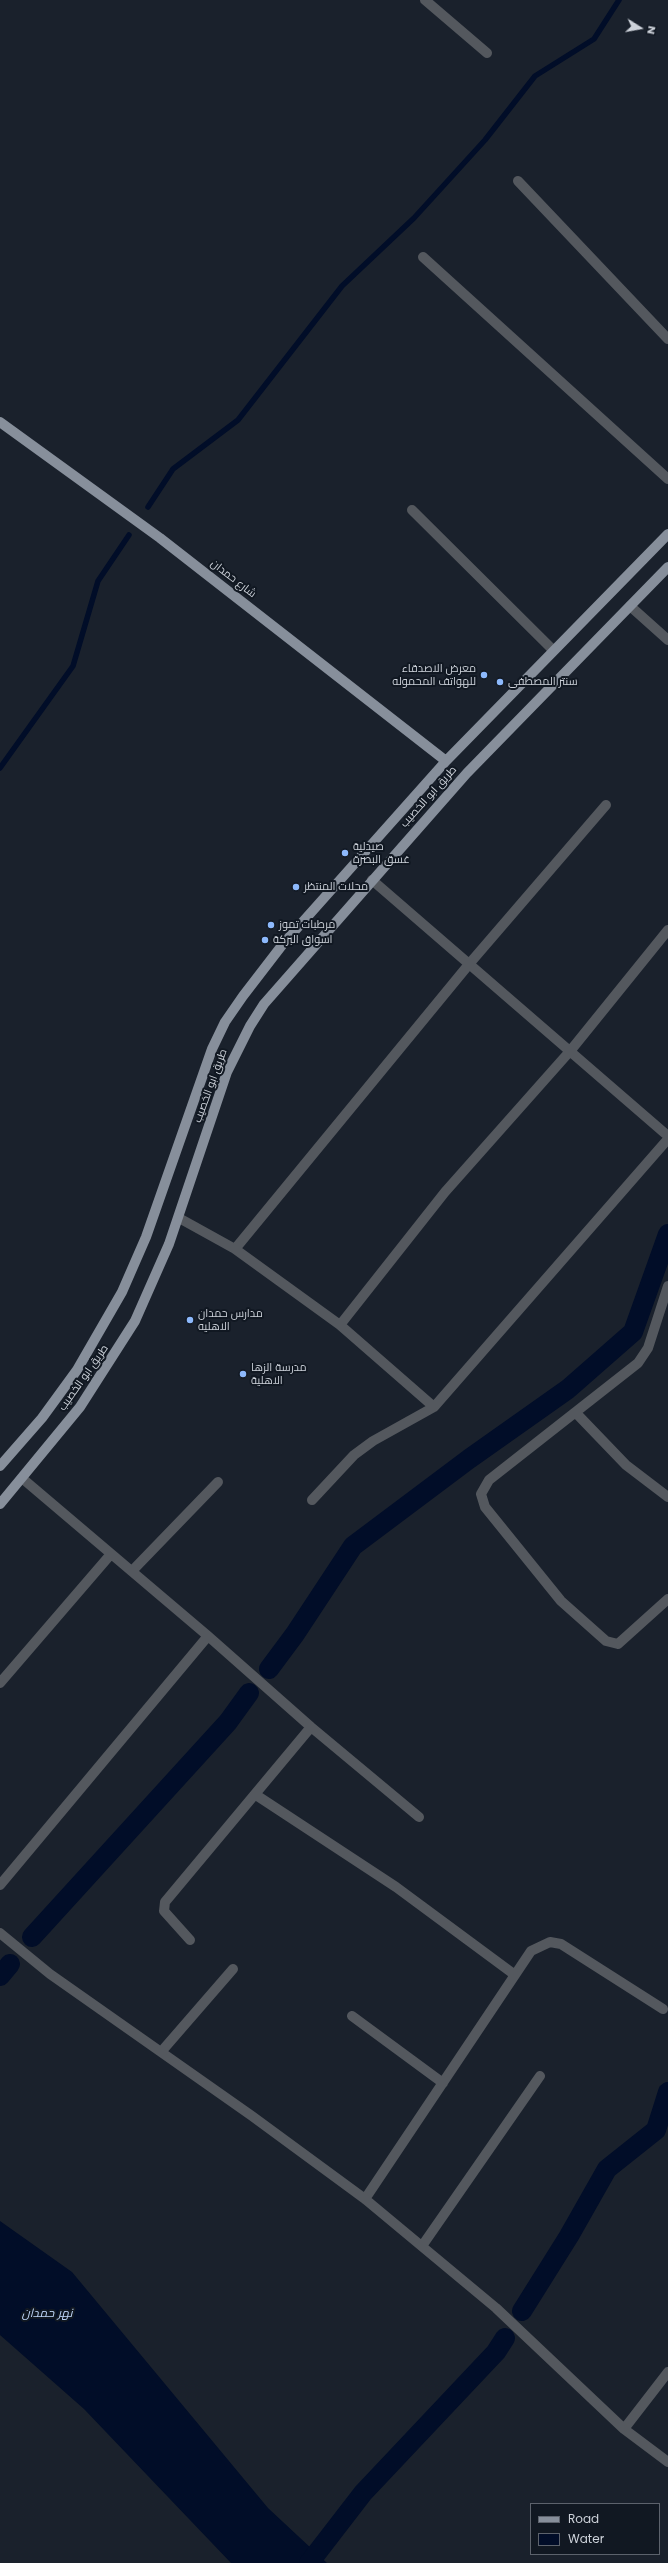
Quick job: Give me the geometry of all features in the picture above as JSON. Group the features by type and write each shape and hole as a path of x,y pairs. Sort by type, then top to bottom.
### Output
{"main road":[{"name":"شارع حمدان","path":"0,422 160,538 446,761"},
{"name":"طريق ابو الخصيب","path":"0,1466 42,1418 77,1370 122,1292 148,1230 202,1075 225,1022 283,944 446,761 668,534"},
{"name":"طريق ابو الخصيب","path":"0,1504 23,1479 80,1407 121,1346 148,1296 179,1218 228,1072 250,1026 280,984 467,774 668,567"}],"street":[{"path":"425,0 487,53"},
{"path":"518,181 668,339"},
{"path":"423,257 668,480"},
{"path":"412,510 553,650"},
{"path":"630,606 668,640"},
{"path":"235,1249 470,963 606,805"},
{"path":"312,1500 354,1455 373,1441 434,1408 668,1137 571,1050 372,880"},
{"path":"340,1325 445,1192 571,1050 668,930"},
{"path":"179,1218 235,1249 340,1325 434,1408"},
{"path":"668,1286 648,1348 638,1363 489,1480 481,1494 485,1507 561,1601 606,1641 618,1644 668,1599"},
{"path":"576,1413 626,1465 668,1497"},
{"path":"23,1479 208,1636 311,1727 419,1817"},
{"path":"132,1571 218,1482"},
{"path":"0,1683 111,1554"},
{"path":"0,1885 208,1636"},
{"path":"190,1940 164,1912 165,1902 256,1796 311,1727"},
{"path":"256,1796 396,1886 515,1975"},
{"path":"0,1933 50,1974 365,2199 541,2348 624,2428 668,2462"},
{"path":"365,2199 531,1951 550,1942 562,1944 663,2009"},
{"path":"161,2052 233,1969"},
{"path":"352,2016 443,2083"},
{"path":"422,2246 540,2076"},
{"path":"624,2428 668,2372"}],"water":[{"name":"نهر حمدان","path":"0,2221 72,2272 268,2508 327,2563 231,2563 84,2409 0,2335"}],"waterway":[{"path":"148,507 173,469 238,420 342,286 414,218 485,140 535,76 594,39 619,0"},
{"path":"0,768 73,666 98,581 129,535"},
{"path":"269,1669 295,1634 353,1546 469,1459 568,1389 633,1332 668,1234"},
{"path":"32,1937 228,1722 249,1693"},
{"path":"0,1976 10,1964"},
{"path":"522,2311 569,2236 607,2169 656,2130 668,2092"},
{"path":"309,2563 363,2493 496,2352 505,2338"}],"place":[{"name":"معرض الاصدقاء للهواتف المحموله","path":"484,675"},
{"name":"سنتر المصطفى","path":"500,682"},
{"name":"صيدلية غسق البصرة","path":"345,853"},
{"name":"محلات المنتظر","path":"296,887"},
{"name":"مرطبات تموز","path":"271,925"},
{"name":"اسواق البركة","path":"265,940"},
{"name":"مدارس حمدان الاهليه","path":"190,1320"},
{"name":"مدرسة الزها الاهلية","path":"243,1374"}]}
